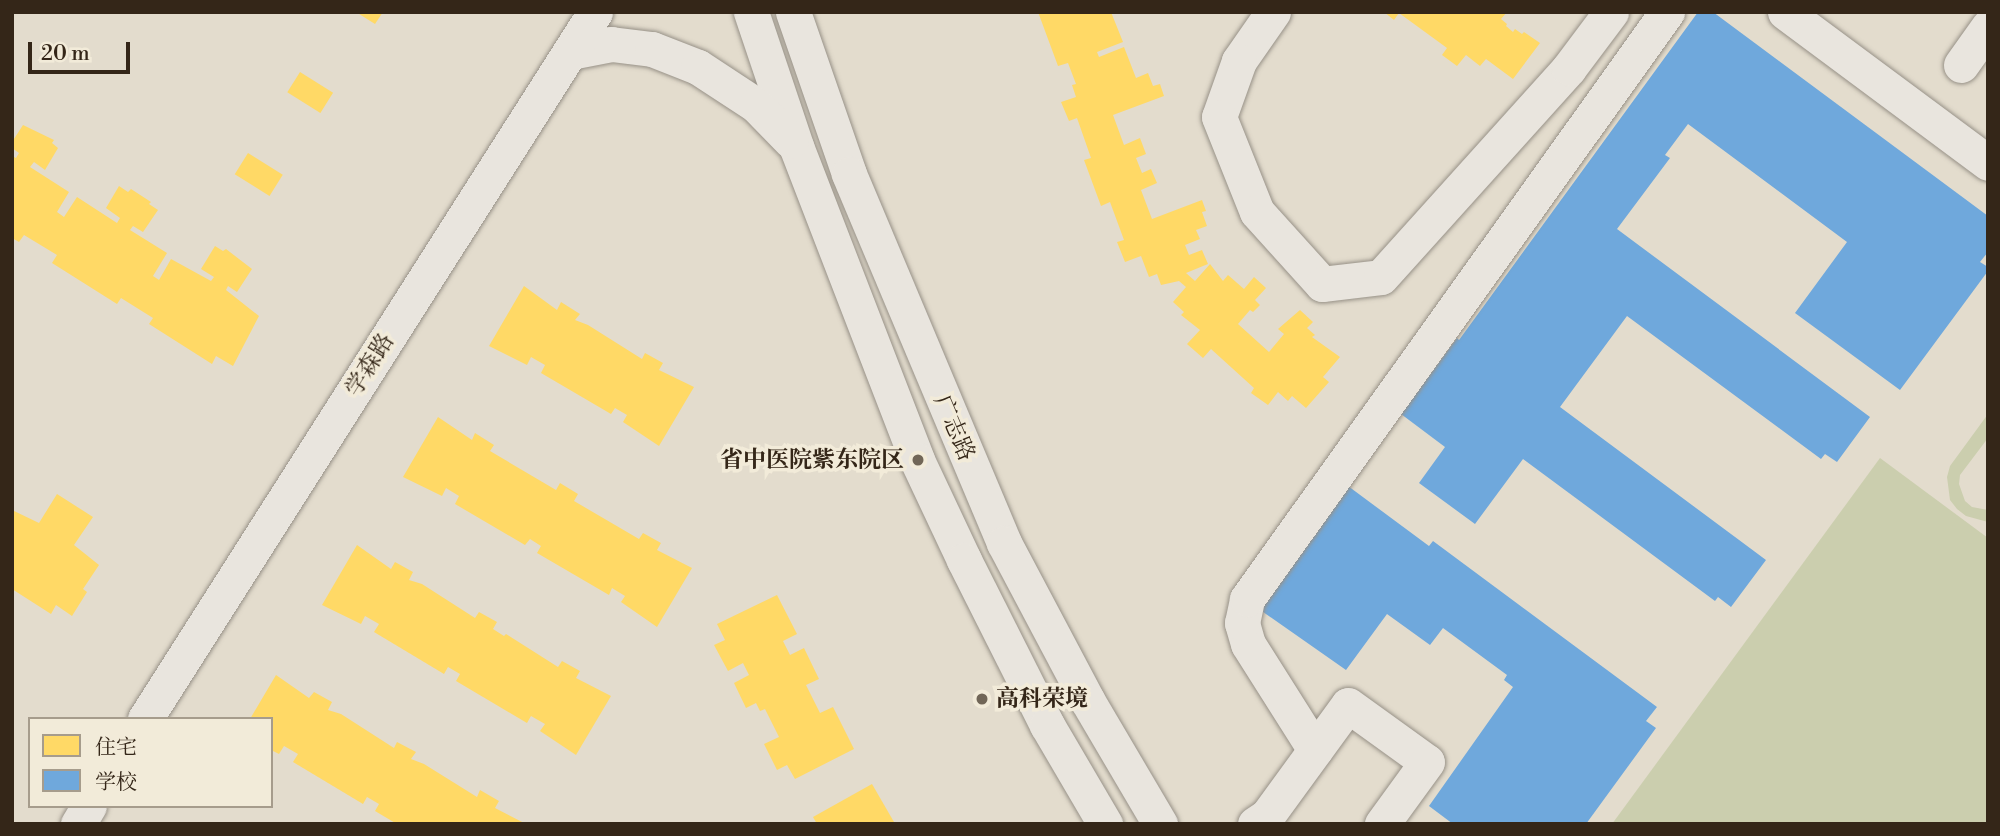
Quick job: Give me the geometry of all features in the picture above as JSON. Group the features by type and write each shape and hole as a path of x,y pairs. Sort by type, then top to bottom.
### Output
{"street":[{"name":"学森路","path":"146,717 595,12"},
{"name":"广志路","path":"751,12 796,146 918,460 964,560 1047,725 1105,824"},
{"name":"广志路","path":"793,12 849,174 1004,543 1087,700 1160,824"},
{"path":"1273,12 1239,61 1219,117 1257,212 1322,284 1381,277 1570,68 1611,12"},
{"path":"1315,750 1248,644 1242,623 1247,599 1667,12"},
{"path":"1785,12 1988,163"},
{"path":"1961,65 1988,27"},
{"path":"570,52 611,44 652,49 698,67 756,105 796,146"},
{"path":"1255,824 1267,816 1348,705 1427,762 1382,824"},
{"path":"78,824 88,808"}],"green space":[{"path":"1988,414 1988,438 1960,475 1959,484 1965,501 1972,507 1988,510 1988,522 1966,516 1957,509 1950,500 1947,477 1950,466"},
{"path":"1880,458 1988,538 1988,824 1612,824"}],"building: 住宅":[{"path":"356,12 383,12 375,24"},
{"path":"1038,12 1111,12 1123,42 1097,52 1099,57 1124,47 1136,78 1148,73 1153,86 1160,84 1164,96 1113,115 1124,145 1140,138 1146,154 1136,158 1142,173 1151,169 1157,183 1141,190 1152,219 1202,200 1206,211 1202,212 1207,226 1196,230 1200,239 1185,245 1189,255 1202,250 1208,264 1186,273 1195,281 1210,264 1223,281 1228,275 1244,289 1254,277 1266,288 1255,300 1260,305 1253,312 1250,310 1238,324 1269,352 1284,334 1278,329 1300,310 1313,322 1307,328 1315,335 1312,337 1340,357 1323,377 1329,382 1306,408 1292,396 1288,401 1278,392 1268,405 1251,393 1254,388 1211,349 1203,358 1187,344 1200,330 1181,315 1184,312 1173,302 1186,287 1179,281 1161,285 1157,274 1149,277 1141,256 1125,262 1117,242 1124,240 1110,202 1101,206 1084,160 1091,158 1077,118 1069,121 1061,102 1076,97 1072,85 1076,84 1068,63 1058,66"},
{"path":"1384,12 1507,12 1501,19 1506,26 1513,32 1515,29 1522,34 1524,32 1540,43 1513,79 1486,59 1480,66 1466,55 1457,66 1442,55 1447,48 1399,13 1394,20"},
{"path":"300,72 333,93 320,113 287,92"},
{"path":"23,125 54,140 52,143 58,148 45,170 34,162 30,167 69,192 57,212 64,217 77,197 117,223 120,218 106,208 119,186 128,192 131,189 151,202 149,204 158,210 143,232 133,226 130,230 167,253 153,276 159,280 171,259 211,281 214,277 201,269 215,246 223,251 226,249 252,269 237,292 228,286 226,290 259,316 233,366 216,356 212,364 149,324 153,318 121,298 117,304 52,263 57,255 24,235 19,242 12,238 12,156 16,158 19,153 12,148 12,142"},
{"path":"248,153 283,175 270,196 235,174"},
{"path":"524,286 557,310 561,302 580,314 575,320 588,325 642,359 645,353 663,363 659,370 694,387 659,446 623,422 627,415 615,408 611,414 541,373 545,365 531,357 527,365 489,346"},
{"path":"438,417 472,440 475,433 494,445 490,451 556,490 560,483 578,494 574,501 639,539 643,533 661,543 657,550 692,568 657,627 621,602 625,596 612,588 609,595 537,553 541,546 530,539 525,545 455,504 459,496 446,488 442,496 403,477"},
{"path":"57,494 93,517 74,545 99,565 83,589 87,592 72,616 56,605 51,614 12,589 12,510 39,523"},
{"path":"357,545 391,569 395,562 413,572 409,580 422,584 475,618 479,612 497,622 493,629 504,636 506,634 558,667 562,661 580,671 576,678 611,696 576,755 540,731 545,724 531,716 527,723 456,681 460,674 448,667 444,674 374,632 379,624 365,616 361,624 322,605"},
{"path":"777,595 797,634 783,641 790,655 804,648 819,679 806,685 820,713 833,707 854,749 795,779 787,765 777,770 764,744 779,737 765,709 760,711 756,703 746,708 734,683 749,675 743,663 728,671 714,645 725,640 717,624"},
{"path":"276,675 309,698 314,692 332,702 328,710 341,714 394,748 397,742 416,752 411,759 424,764 477,797 480,790 499,801 495,808 526,824 397,824 375,811 379,804 367,797 363,804 293,762 298,754 284,746 279,754 273,751 273,717 251,717"},
{"path":"872,784 894,822 817,824 813,817"}],"building: 学校":[{"path":"1698,12 1713,12 1988,216 1988,252 1980,262 1988,267 1988,271 1900,390 1795,313 1847,242 1688,124 1665,155 1670,158 1617,229 1870,417 1837,462 1825,454 1821,459 1627,316 1560,407 1766,560 1731,607 1718,597 1715,601 1523,459 1475,524 1419,483 1445,447 1401,414 1457,338 1459,340"},
{"path":"1348,486 1429,546 1433,541 1657,707 1646,721 1656,728 1586,824 1453,824 1429,806 1513,687 1504,680 1507,675 1443,628 1430,645 1387,614 1346,670 1256,607"}],"place":[{"name":"省中医院紫东院区","path":"918,460"},
{"name":"高科荣境","path":"982,699"}]}
